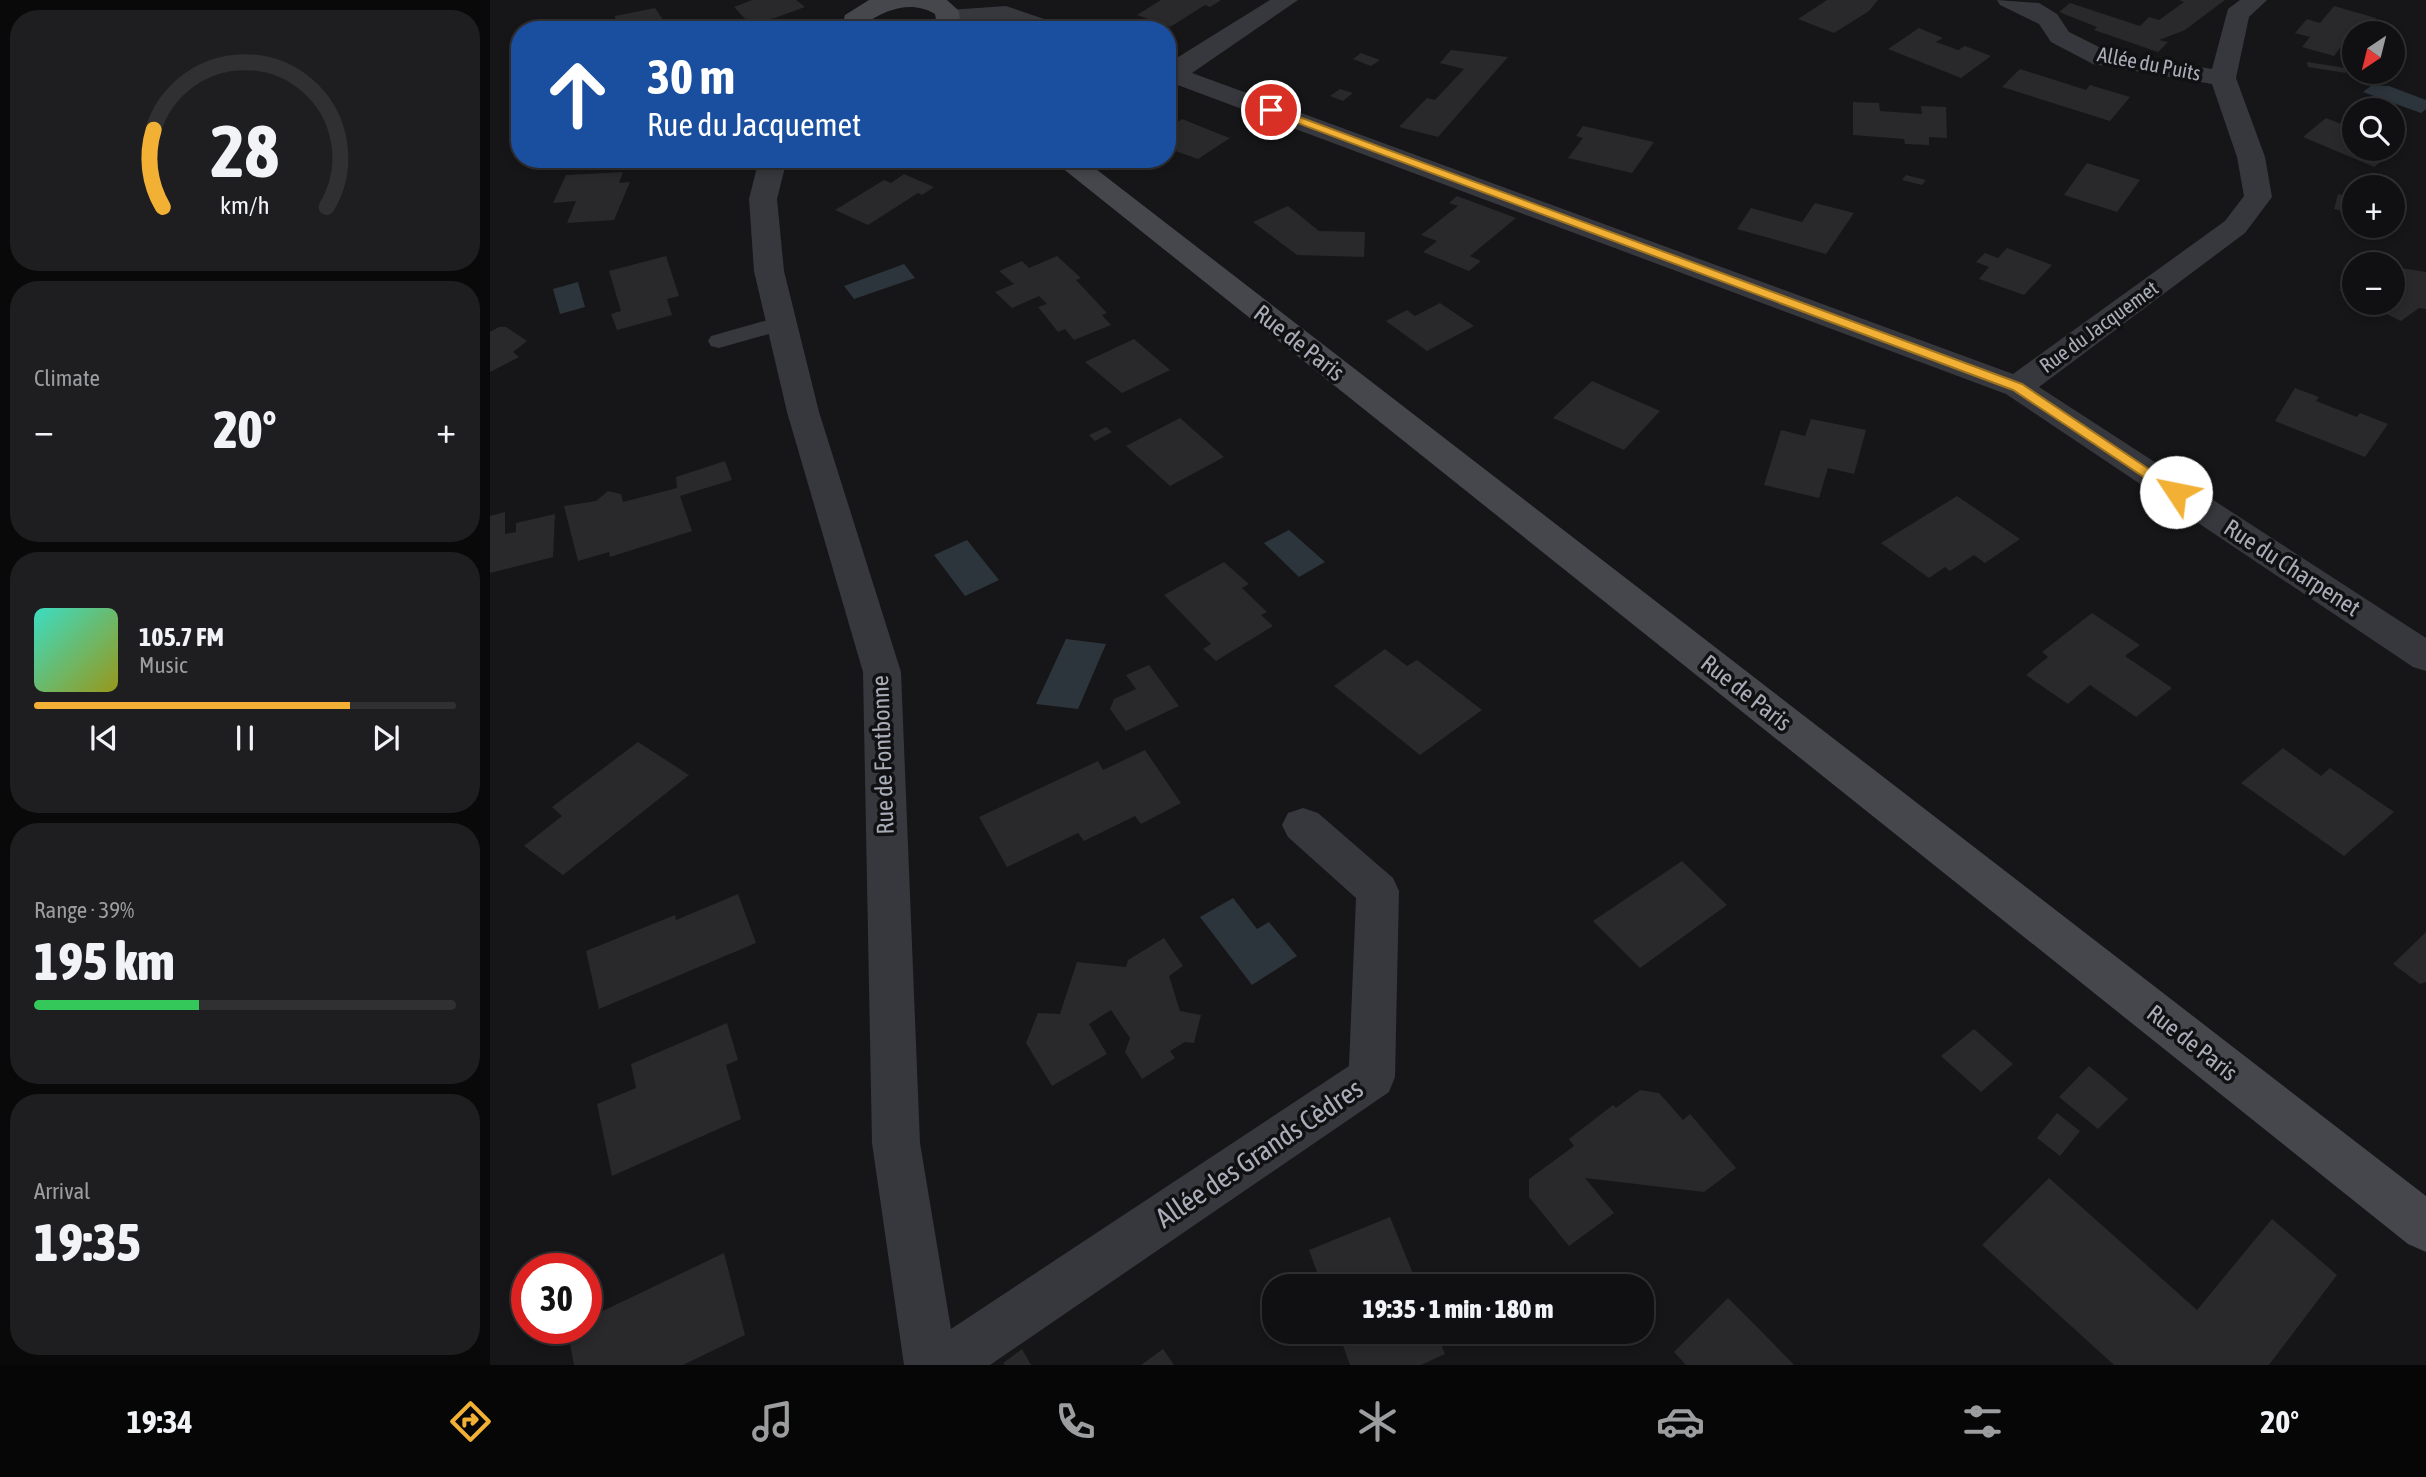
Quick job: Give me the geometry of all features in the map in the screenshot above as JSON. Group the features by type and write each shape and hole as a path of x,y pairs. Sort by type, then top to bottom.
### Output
{"main road":[{"path":"855,14 893,0 905,0"},
{"path":"921,0 940,5 944,21"},
{"name":"Rue de Paris","path":"1076,168 2426,1227"}],"street":[{"path":"1176,69 1286,0"},
{"name":"Allée du Puits","path":"2009,0 2048,19 2060,37 2102,60 2222,78"},
{"path":"2222,78 2236,14 2255,0"},
{"path":"957,21 1006,13 1028,21"},
{"name":"Rue du Jacquemet","path":"1176,75 2017,387 2235,227 2258,197 2251,158 2222,78"},
{"name":"Rue de Fontbonne","path":"771,168 763,199 769,271 803,412 882,672 896,1143 930,1365"},
{"name":"Rue du Charpenet","path":"2017,387 2426,657"},
{"name":"Allée des Grands Cèdres","path":"944,1365 1372,1077 1378,891 1303,825"}],"lane":[{"path":"719,341 782,323"}],"shaded area":[{"path":"2372,85 2389,86 2426,100 2426,109 2421,113 2405,107 2405,98 2380,98 2363,92"},
{"path":"904,264 915,278 854,299 844,286"},
{"path":"578,282 585,307 560,314 553,289"},
{"path":"1289,530 1325,562 1299,577 1264,543"},
{"path":"967,540 999,580 965,596 934,555"},
{"path":"1066,639 1106,644 1078,709 1036,704"},
{"path":"1233,898 1257,929 1269,922 1297,956 1252,985 1200,917"}],"building":[{"path":"752,0 796,0 805,7 775,18 747,21 734,7"},
{"path":"1161,0 1221,0 1210,7 1205,5 1176,23 1176,21 1154,21 1137,15"},
{"path":"1827,0 1878,0 1869,11 1834,33 1798,19"},
{"path":"2179,0 2225,0 2185,30 2159,40 2168,42 2158,52 2094,30 2097,27 2059,12 2070,3 2140,26 2149,17 2159,20 2184,2"},
{"path":"2334,6 2376,18 2374,21 2342,21 2342,46 2334,56 2302,47 2310,37 2295,33 2307,19 2320,23"},
{"path":"655,8 664,21 615,21 615,16"},
{"path":"1919,28 1943,38 1936,42 1958,50 1965,46 1991,56 1961,78 1888,49"},
{"path":"1451,50 1508,57 1438,137 1399,127 1427,98 1435,100 1464,69 1440,63"},
{"path":"1361,53 1380,60 1371,66 1353,59"},
{"path":"2307,62 2342,67 2342,72 2308,67"},
{"path":"2020,69 2086,90 2090,85 2130,97 2110,121 2002,87"},
{"path":"1340,89 1353,93 1343,101 1330,96"},
{"path":"1853,102 1879,103 1880,111 1922,114 1921,106 1946,107 1947,138 1929,137 1929,145 1905,144 1904,139 1853,135"},
{"path":"2326,118 2342,124 2342,153 2303,137"},
{"path":"1182,119 1230,138 1198,159 1176,151 1176,123"},
{"path":"1583,126 1654,142 1632,173 1568,158 1583,138 1576,136"},
{"path":"2360,161 2382,161 2374,167"},
{"path":"2087,163 2140,180 2117,212 2064,195"},
{"path":"623,172 619,183 630,182 614,220 567,223 576,201 553,203 566,175"},
{"path":"904,174 934,187 922,195 918,193 868,225 835,210 884,180 891,183"},
{"path":"1906,175 1926,180 1922,185 1902,180"},
{"path":"2338,194 2342,195 2342,211 2334,209"},
{"path":"1457,196 1516,218 1470,256 1481,261 1469,271 1423,252 1437,241 1421,235 1458,206 1449,203"},
{"path":"1815,203 1854,213 1826,254 1737,229 1751,208 1802,222"},
{"path":"1288,206 1319,231 1365,232 1364,257 1297,255 1253,222"},
{"path":"2007,248 2052,265 2024,295 1979,279 1989,267 1976,262 1985,253 1998,258"},
{"path":"666,256 679,296 667,299 672,315 617,330 611,314 621,311 609,271"},
{"path":"1057,256 1081,278 1076,280 1107,313 1102,315 1111,325 1074,340 1065,329 1058,332 1038,307 1047,304 1039,296 1012,308 995,292 1014,284 999,271 1022,261 1029,268"},
{"path":"2405,269 2426,272 2426,309 2419,308 2401,321 2389,315 2405,315"},
{"path":"1440,303 1474,326 1427,351 1386,321 1407,310 1415,316"},
{"path":"506,327 527,341 513,352 519,357 490,372 490,332"},
{"path":"1134,339 1170,370 1122,393 1085,362"},
{"path":"1592,381 1660,411 1624,450 1553,418"},
{"path":"2295,388 2319,397 2316,401 2357,417 2360,413 2388,424 2365,457 2275,421"},
{"path":"1180,418 1224,457 1170,486 1126,446"},
{"path":"1811,419 1866,430 1854,474 1828,468 1819,498 1764,485 1781,430 1805,436"},
{"path":"1106,427 1112,432 1095,441 1089,435"},
{"path":"725,461 732,480 680,496 692,531 610,557 609,552 578,561 564,506 596,501 608,491 621,494 623,502 677,488 676,477"},
{"path":"1957,496 2020,539 1985,563 1974,555 1950,571 1945,567 1929,578 1881,543"},
{"path":"505,512 505,534 516,532 516,523 555,514 553,557 490,573 490,516"},
{"path":"1224,562 1249,584 1242,588 1267,612 1261,615 1273,626 1216,661 1203,649 1211,644 1164,595"},
{"path":"2092,613 2140,645 2125,656 2172,688 2136,717 2090,685 2068,704 2026,675 2048,657 2042,652"},
{"path":"1385,649 1407,666 1417,660 1482,710 1420,755 1334,686"},
{"path":"1149,665 1179,706 1126,731 1110,709 1114,699 1136,689 1126,675"},
{"path":"638,742 689,775 563,875 524,846 562,816 552,807"},
{"path":"2283,748 2321,776 2330,768 2394,812 2344,856 2241,783"},
{"path":"1145,750 1181,803 1141,824 1135,816 1084,841 1078,833 1007,867 979,817 1098,761 1103,770"},
{"path":"1682,861 1727,905 1640,968 1593,921"},
{"path":"738,894 756,943 599,1009 586,951 675,915 676,920"},
{"path":"2426,932 2426,982 2420,984 2393,964"},
{"path":"1164,938 1183,966 1169,976 1180,1011 1201,1015 1194,1043 1185,1042 1170,1051 1175,1058 1142,1079 1125,1052 1130,1038 1111,1010 1089,1024 1107,1054 1052,1086 1026,1043 1038,1013 1060,1014 1077,962 1126,967 1128,960"},
{"path":"727,1023 738,1060 726,1065 741,1119 612,1176 597,1104 636,1088 631,1064"},
{"path":"1974,1029 2013,1064 1981,1092 1941,1056"},
{"path":"2089,1066 2128,1099 2098,1129 2059,1097"},
{"path":"1640,1090 1659,1093 1683,1120 1690,1114 1736,1168 1704,1192 1585,1178 1614,1213 1569,1246 1529,1197 1529,1179 1574,1146 1569,1139 1613,1105 1616,1108"},
{"path":"2057,1113 2080,1131 2060,1156 2037,1138"},
{"path":"2049,1178 2197,1310 2272,1219 2337,1275 2269,1365 2114,1365 1982,1245"},
{"path":"1390,1217 1413,1274 1318,1274 1309,1250"},
{"path":"724,1253 745,1335 683,1365 574,1365 570,1344 602,1344 602,1311"},
{"path":"1728,1298 1794,1365 1686,1365 1674,1352"},
{"path":"1342,1344 1441,1344 1445,1354 1421,1365 1350,1365"},
{"path":"1022,1349 1031,1365 1003,1363"},
{"path":"1163,1349 1174,1365 1141,1365"}],"route":[{"path":"1271,110 2017,387 2176,492"}]}
